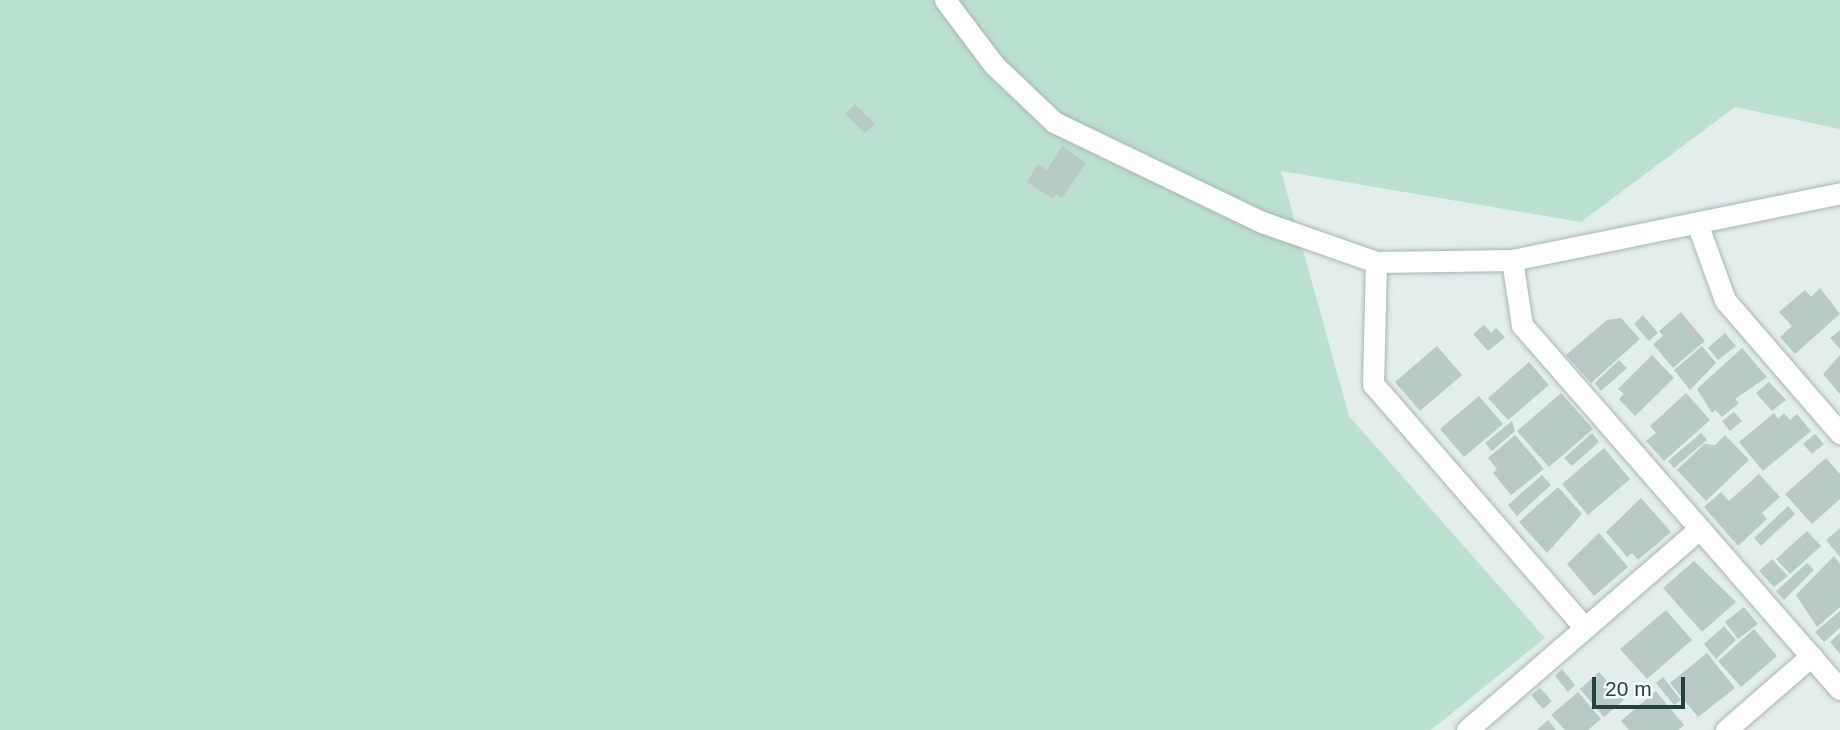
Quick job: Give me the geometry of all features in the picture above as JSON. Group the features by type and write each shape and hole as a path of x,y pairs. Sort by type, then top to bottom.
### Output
{"street":[{"path":"945,0 994,65 1054,122 1262,222 1376,262 1511,260 1840,192"},
{"path":"1697,223 1725,300 1840,433"},
{"path":"1511,260 1522,325 1840,689"},
{"path":"1376,262 1373,384 1585,628"},
{"path":"1467,730 1699,528"},
{"path":"1726,730 1811,656"}],"green space":[{"path":"0,0 1840,0 1840,129 1735,107 1581,222 1281,171 1349,416 1545,638 1431,730 0,730"}],"building":[{"path":"855,104 875,124 865,133 845,114"},
{"path":"1062,146 1086,163 1062,198 1056,194 1053,199 1027,182 1038,164 1047,170"},
{"path":"1820,288 1840,314 1795,354 1780,337 1792,326 1779,312 1805,290 1811,297"},
{"path":"1681,312 1705,341 1673,368 1653,344 1663,336 1659,331"},
{"path":"1643,315 1658,333 1649,341 1634,324"},
{"path":"1621,318 1640,339 1591,383 1566,355 1607,320"},
{"path":"1484,325 1491,333 1496,328 1505,337 1488,351 1473,334"},
{"path":"1840,330 1840,349 1830,338"},
{"path":"1725,333 1736,346 1718,360 1708,348"},
{"path":"1437,346 1462,375 1420,411 1395,382"},
{"path":"1702,346 1716,363 1690,390 1674,370"},
{"path":"1742,348 1767,377 1735,399 1739,403 1722,417 1715,410 1712,413 1697,389"},
{"path":"1652,355 1674,378 1635,416 1619,399 1624,394 1618,389"},
{"path":"1840,355 1840,394 1823,374"},
{"path":"1619,360 1627,368 1601,391 1595,383"},
{"path":"1529,362 1549,385 1508,420 1488,398"},
{"path":"1769,382 1786,400 1772,411 1756,393"},
{"path":"1561,393 1593,429 1549,467 1517,431"},
{"path":"1686,393 1710,420 1664,461 1646,441 1656,433 1650,426"},
{"path":"1479,396 1503,424 1464,457 1440,429"},
{"path":"1734,412 1742,421 1730,431 1722,421"},
{"path":"1774,413 1778,419 1784,413 1790,420 1797,414 1811,431 1763,471 1739,442"},
{"path":"1512,421 1515,431 1492,451 1485,443"},
{"path":"1592,433 1599,442 1572,466 1564,458"},
{"path":"1701,433 1707,440 1674,468 1668,461"},
{"path":"1815,434 1824,444 1812,454 1803,444"},
{"path":"1515,435 1544,469 1511,495 1493,473 1497,469 1488,458"},
{"path":"1725,435 1749,460 1706,501 1677,470 1704,444 1715,445"},
{"path":"1604,448 1630,479 1588,515 1562,484"},
{"path":"1826,458 1840,474 1840,499 1812,524 1785,494"},
{"path":"1759,474 1780,497 1762,513 1767,519 1738,546 1704,507 1721,492 1729,501"},
{"path":"1542,475 1551,485 1517,516 1508,505"},
{"path":"1558,487 1582,514 1547,553 1519,522"},
{"path":"1641,498 1671,532 1638,560 1632,553 1627,557 1606,532"},
{"path":"1788,506 1795,514 1761,546 1754,538"},
{"path":"1840,528 1840,557 1826,540"},
{"path":"1807,531 1821,546 1790,574 1776,559"},
{"path":"1599,533 1628,567 1594,596 1567,564"},
{"path":"1834,556 1840,564 1840,607 1817,627 1796,595"},
{"path":"1772,559 1788,576 1774,587 1759,571"},
{"path":"1694,561 1736,602 1702,632 1663,588"},
{"path":"1807,563 1814,570 1784,600 1776,591"},
{"path":"1744,607 1758,624 1738,639 1725,622"},
{"path":"1666,610 1692,640 1647,679 1620,649"},
{"path":"1840,611 1840,628 1824,642 1815,632"},
{"path":"1724,626 1736,640 1716,659 1704,644"},
{"path":"1754,629 1777,656 1741,687 1718,661"},
{"path":"1840,633 1840,654 1830,642"},
{"path":"1707,653 1735,688 1698,717 1670,683"},
{"path":"1562,669 1575,685 1568,692 1555,676"},
{"path":"1599,672 1624,700 1604,717 1580,689"},
{"path":"1663,677 1681,700 1674,705 1656,683"},
{"path":"1540,688 1552,701 1543,709 1531,695"},
{"path":"1656,691 1684,725 1678,730 1629,730 1621,721"},
{"path":"1578,692 1601,719 1588,730 1565,730 1551,715"},
{"path":"1548,720 1556,730 1537,730"}]}
